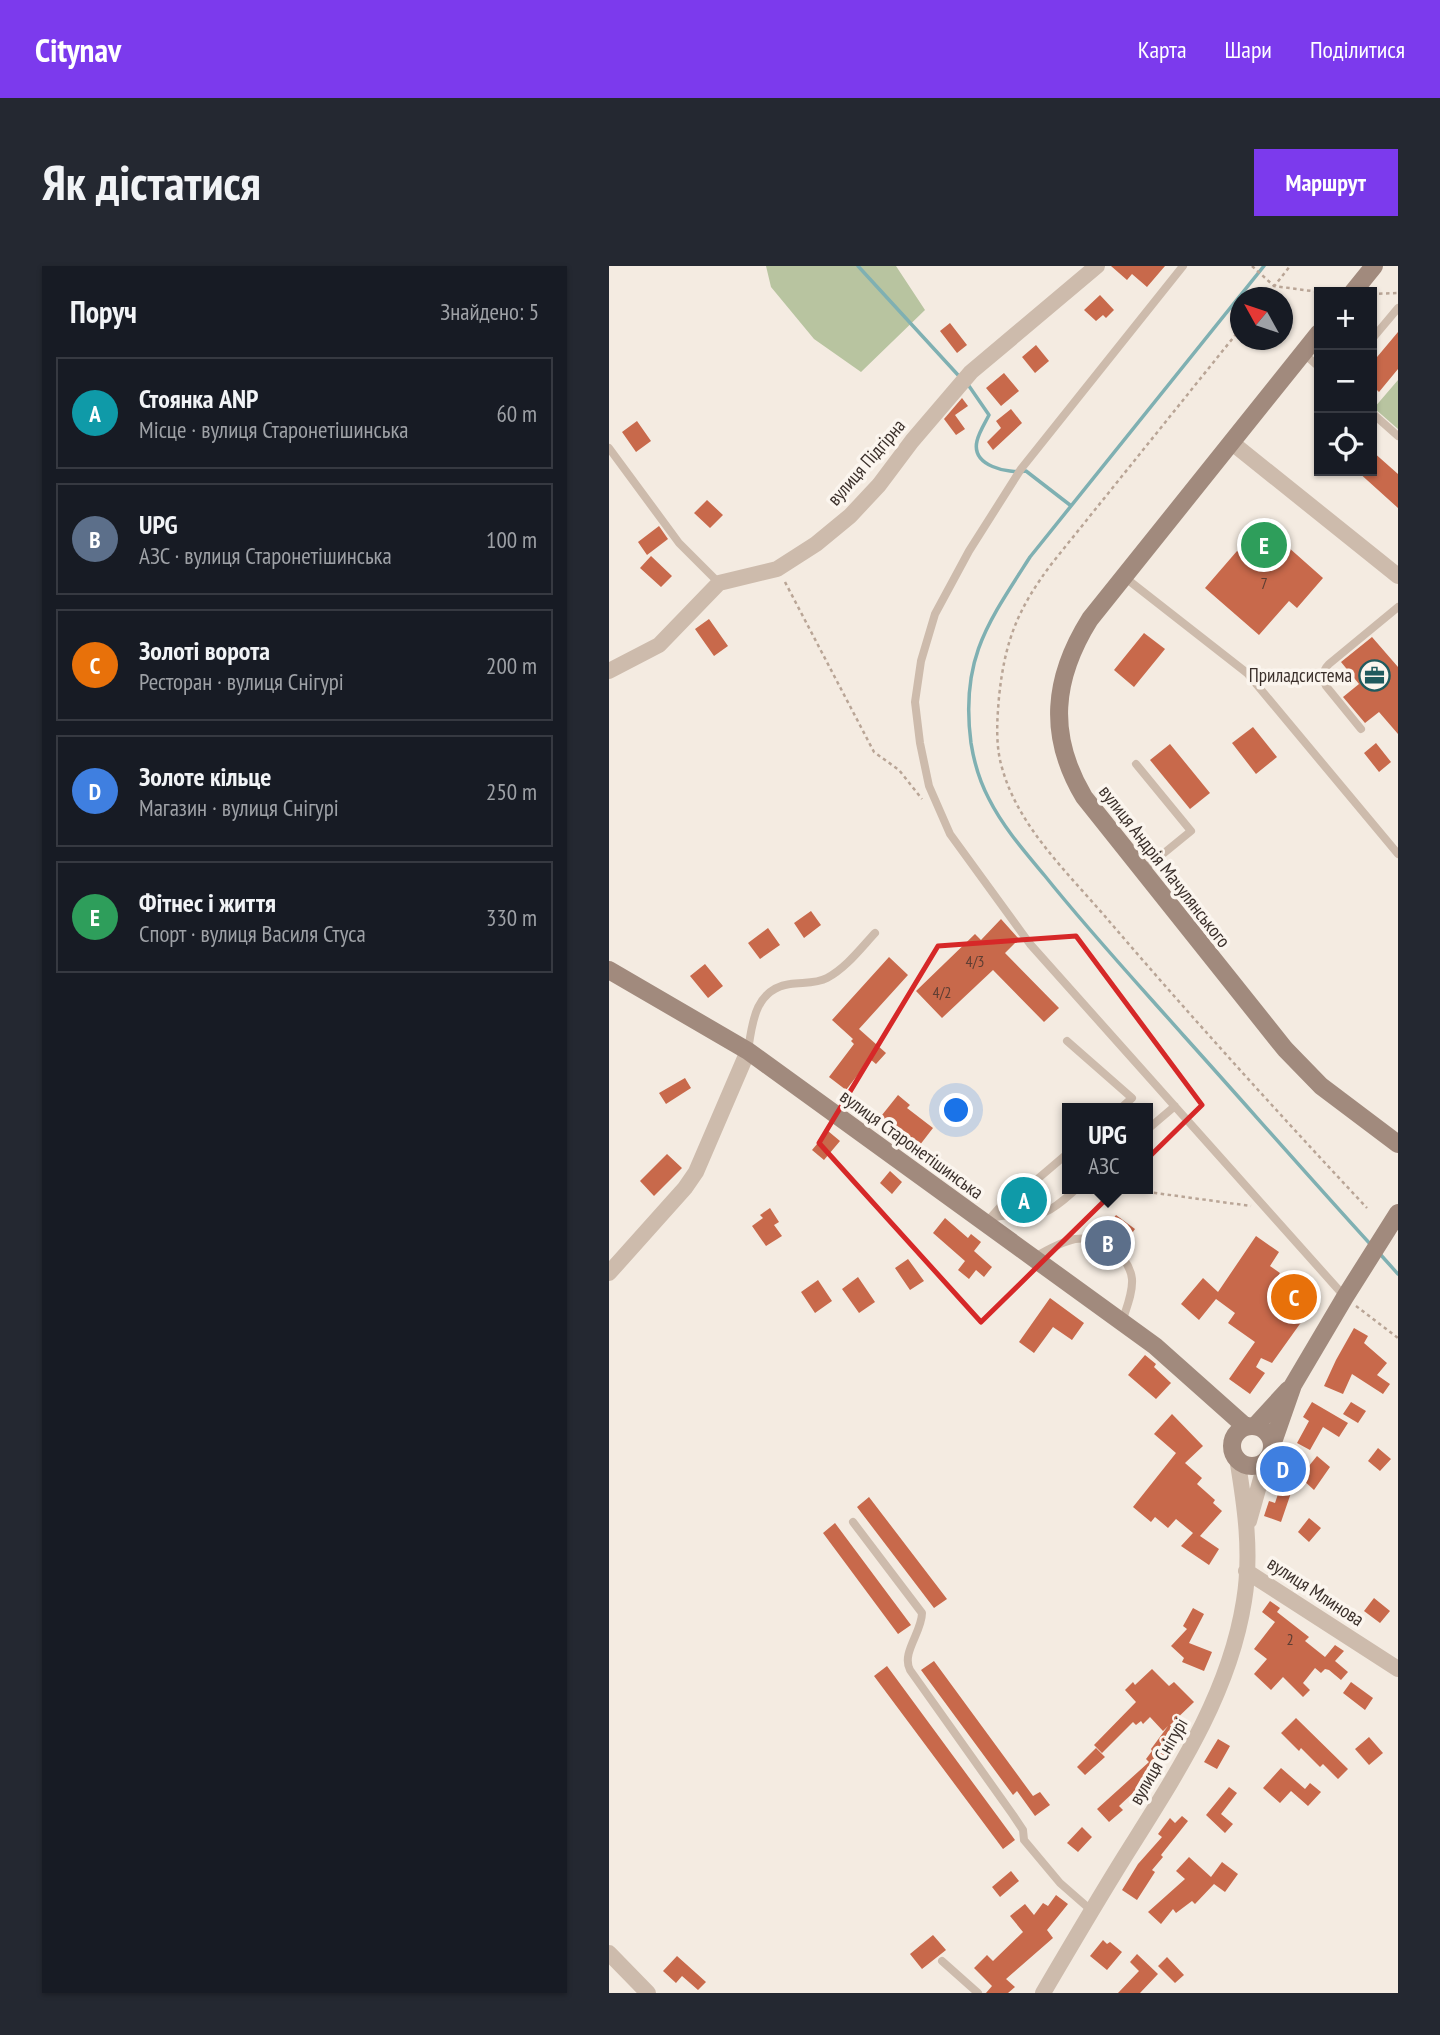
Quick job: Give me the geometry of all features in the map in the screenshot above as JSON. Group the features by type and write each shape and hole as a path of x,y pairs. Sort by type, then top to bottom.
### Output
{"main road":[{"path":"1357,287 1374,266"},
{"name":"вулиця Андрія Мачулянського","path":"1314,339 1090,618 1067,660 1059,708 1066,758 1073,778 1102,821 1285,1049 1321,1086 1398,1144"},
{"name":"вулиця Старонетішинська","path":"609,971 748,1051 1155,1346 1216,1401 1250,1427"},
{"name":"вулиця Снігурі","path":"1269,1453 1293,1385 1398,1213"},
{"name":"вулиця Снігурі","path":"1250,1427 1293,1385"},
{"path":"1216,1401 1235,1455 1248,1465 1254,1466 1269,1453 1267,1433 1250,1427 1234,1440 1235,1455"}],"street":[{"name":"вулиця Підгірна","path":"719,583 777,569 816,544 850,516 879,485 912,441 971,372 1097,266"},
{"path":"1231,442 1398,576"},
{"path":"609,671 659,645 719,583"},
{"path":"609,1273 685,1188 696,1172 748,1051"},
{"name":"вулиця Снігурі","path":"1248,1527 1269,1453"},
{"name":"вулиця Снігурі","path":"1043,1993 1185,1757 1217,1694 1245,1600 1248,1527 1235,1455"},
{"name":"вулиця Млинова","path":"1246,1571 1398,1669"},
{"path":"609,1953 648,1993"}],"lane":[{"path":"1182,266 1021,469 969,551 935,614 921,660 915,702 920,743 929,786 950,834 1030,944 1345,1297"},
{"path":"1377,333 1398,308"},
{"path":"1303,353 1314,363"},
{"path":"1377,417 1398,436"},
{"path":"609,448 679,543 719,583"},
{"path":"1123,576 1247,673 1398,854"},
{"path":"1361,729 1326,686 1324,671 1398,607"},
{"path":"1136,764 1191,831 1142,871"},
{"path":"748,1051 756,1010 768,993 776,987 817,981 831,976 875,933"},
{"path":"1067,1041 1132,1098 1126,1103"},
{"path":"1153,1125 1175,1106"},
{"path":"986,1223 1023,1181 1034,1182 1062,1158"},
{"path":"986,1223 998,1216 1046,1212 1069,1194"},
{"path":"1033,1257 1075,1239 1090,1238 1100,1241 1121,1257 1132,1279 1122,1322"},
{"path":"853,1522 922,1614 907,1667 1013,1815 1023,1830 1024,1840 1060,1883 1092,1911"},
{"path":"942,1961 978,1993"}],"path":[{"path":"1252,266 1274,286 1314,291"},
{"path":"1274,286 1290,266"},
{"path":"1377,294 1398,293"},
{"path":"777,569 874,752 899,770 925,802"},
{"path":"1153,1193 1247,1206 1263,1205"},
{"path":"1345,1297 1398,1338"}],"highlighted area":[{"path":"1076,936 1202,1105 981,1322 819,1143 938,946"}],"green space":[{"path":"766,266 896,266 925,310 861,372 814,339 771,287"},
{"path":"1398,380 1398,429 1377,411 1377,404"}],"building":[{"path":"1111,266 1165,266 1147,287 1132,274 1127,280"},
{"path":"1100,295 1114,310 1106,318 1103,315 1096,321 1084,310"},
{"path":"950,323 967,345 957,353 940,331"},
{"path":"1398,332 1398,369 1379,392 1377,390 1377,357"},
{"path":"1036,345 1049,361 1035,373 1022,357"},
{"path":"1004,373 1019,391 1001,406 986,388"},
{"path":"962,398 968,406 955,415 965,429 956,435 944,419"},
{"path":"1011,409 1022,423 993,450 987,442 1001,428 996,421"},
{"path":"637,421 651,441 636,452 622,432"},
{"path":"1377,455 1398,474 1398,508 1363,476 1377,476"},
{"path":"707,500 723,515 710,528 694,513"},
{"path":"659,526 668,539 647,555 638,542"},
{"path":"1270,531 1323,578 1297,608 1289,601 1259,635 1205,588 1237,551 1246,559"},
{"path":"651,556 672,576 661,587 640,568"},
{"path":"709,619 728,646 714,656 695,629"},
{"path":"1144,633 1165,649 1134,687 1114,670"},
{"name":"Приладсистема","path":"1372,637 1398,667 1398,734 1379,712 1365,723 1343,697 1359,684 1341,662"},
{"path":"1253,727 1277,757 1256,774 1232,743"},
{"path":"1376,743 1391,762 1379,772 1364,753"},
{"path":"1170,744 1210,793 1190,809 1150,760"},
{"path":"811,911 821,925 804,938 794,923"},
{"path":"1001,919 1019,939 1005,953 1059,1008 1044,1022 993,970 942,1018 916,991 975,934 981,940"},
{"path":"768,928 780,945 760,959 748,943"},
{"path":"889,957 908,975 859,1029 886,1053 876,1064 870,1059 846,1090 829,1077 854,1044 851,1041 853,1039 832,1020"},
{"path":"705,964 723,986 708,998 690,976"},
{"path":"685,1078 691,1088 666,1104 659,1093"},
{"path":"898,1095 910,1105 907,1108 933,1128 916,1150 878,1120"},
{"path":"828,1131 840,1141 824,1160 812,1150"},
{"path":"667,1154 682,1168 654,1196 640,1181"},
{"path":"890,1171 902,1182 892,1194 880,1183"},
{"path":"770,1208 779,1222 774,1225 782,1236 766,1246 752,1226 763,1218 760,1215"},
{"path":"1116,1215 1135,1229 1126,1242 1123,1239 1119,1245 1106,1238 1111,1231 1107,1228"},
{"path":"945,1218 968,1238 971,1234 981,1242 974,1251 992,1267 984,1277 976,1270 969,1279 958,1270 965,1261 933,1233"},
{"path":"1256,1236 1279,1252 1270,1266 1280,1273 1275,1281 1288,1291 1297,1290 1302,1295 1302,1300 1312,1307 1272,1363 1261,1358 1256,1367 1265,1373 1250,1394 1229,1379 1255,1342 1228,1323 1235,1313 1216,1299 1199,1320 1181,1304 1203,1278 1218,1292"},
{"path":"908,1259 924,1281 910,1290 895,1268"},
{"path":"858,1277 875,1302 859,1313 842,1289"},
{"path":"818,1280 832,1301 815,1313 801,1292"},
{"path":"1050,1298 1084,1323 1072,1340 1053,1327 1034,1353 1019,1342"},
{"path":"1354,1328 1368,1336 1364,1343 1387,1363 1377,1375 1390,1384 1383,1394 1352,1374 1343,1394 1324,1386"},
{"path":"1145,1355 1171,1383 1156,1399 1128,1375"},
{"path":"1312,1402 1348,1423 1339,1437 1323,1427 1310,1450 1297,1443 1309,1421 1303,1417"},
{"path":"1351,1402 1366,1411 1358,1423 1343,1414"},
{"path":"1172,1414 1203,1446 1185,1463 1202,1478 1197,1484 1215,1500 1213,1503 1222,1511 1200,1536 1219,1549 1209,1565 1181,1546 1193,1533 1176,1519 1168,1528 1155,1517 1151,1522 1133,1507 1176,1453 1154,1434"},
{"path":"1378,1448 1391,1459 1380,1471 1368,1461"},
{"path":"1317,1456 1330,1467 1314,1490 1303,1480 1298,1490 1293,1487 1281,1522 1264,1516 1269,1501 1275,1503 1282,1482 1276,1479 1285,1462 1304,1472"},
{"path":"869,1497 947,1599 934,1608 857,1507"},
{"path":"1309,1518 1321,1528 1309,1542 1298,1532"},
{"path":"835,1523 911,1625 898,1634 823,1533"},
{"path":"1374,1598 1390,1611 1380,1623 1364,1611"},
{"path":"1270,1601 1280,1608 1277,1612 1309,1637 1305,1641 1325,1657 1335,1645 1344,1651 1335,1661 1348,1672 1341,1680 1329,1670 1325,1669 1321,1673 1315,1668 1303,1683 1310,1690 1303,1697 1283,1677 1271,1690 1254,1674 1267,1659 1254,1649 1275,1622 1262,1612"},
{"path":"1193,1608 1204,1614 1189,1643 1212,1652 1204,1671 1182,1662 1184,1658 1171,1646 1187,1629 1183,1626"},
{"path":"934,1661 1033,1796 1040,1792 1050,1805 1035,1816 1017,1791 1013,1795 921,1670"},
{"path":"887,1666 1015,1840 1003,1849 874,1676"},
{"path":"1152,1669 1169,1686 1174,1682 1194,1702 1170,1725 1177,1733 1166,1743 1173,1749 1157,1770 1144,1781 1151,1789 1141,1798 1135,1791 1119,1806 1123,1810 1109,1822 1097,1809 1149,1762 1146,1759 1151,1749 1168,1726 1163,1731 1150,1717 1143,1724 1141,1721 1136,1725 1133,1722 1102,1753 1094,1745 1136,1702 1125,1690 1133,1682 1135,1685"},
{"path":"1351,1682 1373,1698 1365,1710 1343,1693"},
{"path":"1296,1718 1348,1769 1338,1779 1323,1764 1320,1767 1301,1748 1299,1751 1281,1733"},
{"path":"1369,1737 1383,1753 1369,1765 1355,1749"},
{"path":"1218,1739 1230,1746 1217,1769 1204,1762"},
{"path":"1096,1748 1105,1757 1085,1775 1077,1767"},
{"path":"1281,1768 1305,1789 1310,1783 1321,1792 1308,1806 1291,1791 1280,1803 1263,1788"},
{"path":"1229,1787 1237,1793 1221,1814 1233,1824 1225,1833 1206,1815"},
{"path":"1182,1816 1188,1821 1161,1855 1163,1857 1152,1870 1155,1872 1137,1900 1122,1890 1138,1864 1162,1837 1158,1834 1170,1818 1175,1823"},
{"path":"1082,1827 1092,1837 1078,1852 1067,1843"},
{"path":"1189,1857 1211,1877 1222,1862 1238,1874 1225,1892 1214,1884 1195,1904 1192,1901 1176,1913 1173,1909 1161,1924 1148,1912 1185,1879 1176,1871"},
{"path":"1011,1871 1019,1881 1000,1897 992,1887"},
{"path":"1056,1895 1068,1904 1047,1930 1053,1938 1006,1979 1015,1987 1008,1993 986,1993 992,1986 974,1968 987,1955 993,1961 1023,1932 1010,1916 1025,1904 1034,1915 1043,1903 1048,1906"},
{"path":"933,1935 946,1950 922,1969 910,1954"},
{"path":"1103,1940 1122,1952 1107,1970 1090,1956"},
{"path":"1137,1954 1158,1974 1140,1993 1118,1993 1139,1971 1130,1962"},
{"path":"677,1956 706,1982 698,1990 682,1976 676,1983 663,1971"},
{"path":"1167,1957 1184,1975 1175,1983 1158,1966"}],"waterway":[{"path":"858,266 958,375"},
{"path":"1264,266 1030,557 1001,603 980,644 973,665 969,714 971,743 986,792 1022,848 1113,957 1372,1246"},
{"path":"969,386 989,415 977,441 980,457 1001,469 1026,471 1070,505"},
{"path":"1380,1254 1398,1274"}],"place":[{"name":"Фітнес і життя","path":"1264,545"},
{"name":"Приладсистема","path":"1375,675"},
{"name":"Стоянка ANP","path":"1024,1200"},
{"name":"UPG","path":"1108,1243"},
{"name":"Золоті ворота","path":"1294,1297"},
{"name":"Золоте кільце","path":"1283,1469"}]}
